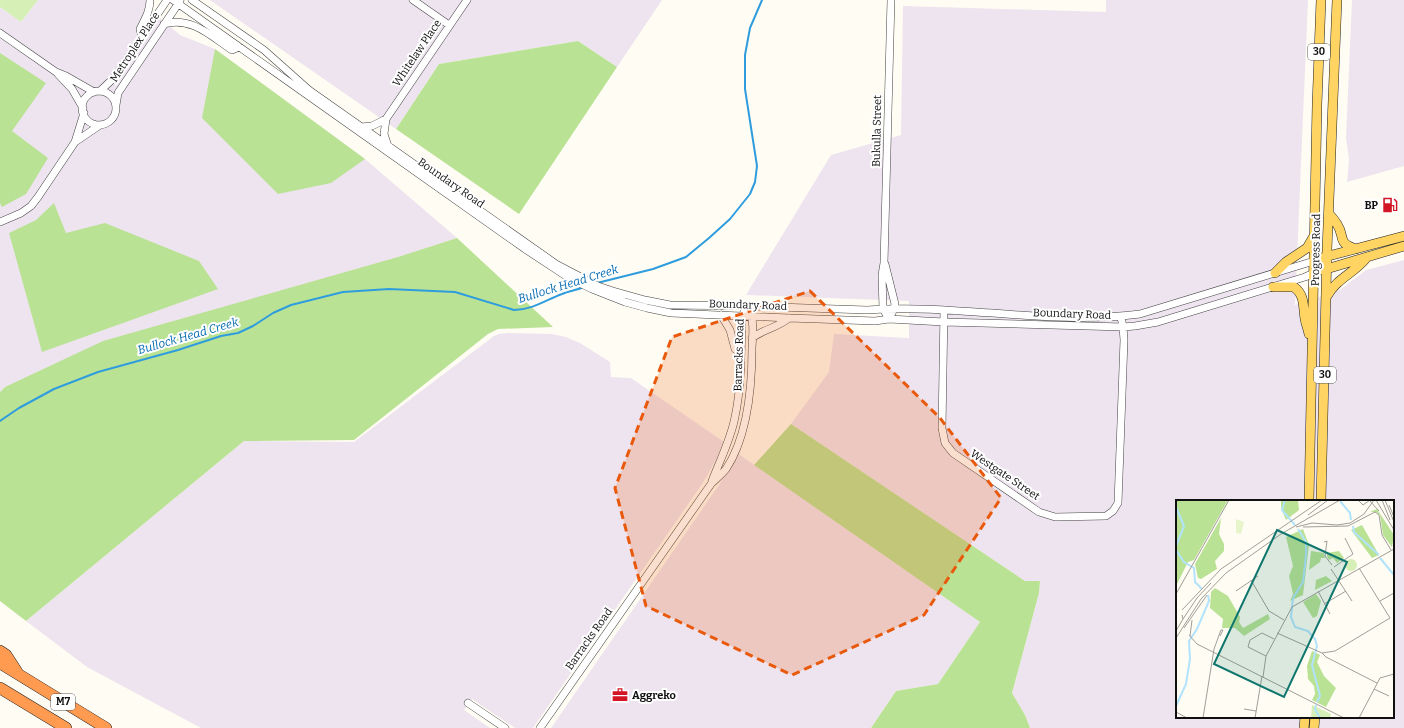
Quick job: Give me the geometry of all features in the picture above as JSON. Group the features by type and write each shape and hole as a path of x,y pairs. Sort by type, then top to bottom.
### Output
{"highway":[{"path":"0,651 6,655 20,676"},
{"name":"M7","path":"0,663 106,728"},
{"name":"M7","path":"0,688 66,728"}],"main road":[{"name":"Progress Road","path":"1310,500 1317,93 1321,0"},
{"name":"Progress Road","path":"1321,500 1327,257 1337,0"},
{"path":"1329,214 1338,225 1347,246 1356,249"},
{"path":"1275,273 1286,262 1307,248 1314,236"},
{"name":"Boundary Road","path":"1314,261 1404,236"},
{"name":"Boundary Road","path":"1314,273 1404,246"},
{"path":"1327,296 1337,282 1360,266 1367,257"},
{"path":"1273,287 1294,287 1300,293 1304,302 1305,319 1312,347"},
{"path":"1304,728 1305,718"}],"street":[{"path":"142,38 140,28 146,17 150,0"},
{"name":"Metroplex Place","path":"97,91 115,77 167,0"},
{"name":"Boundary Road","path":"192,0 264,50 309,90 527,247"},
{"path":"201,0 206,10"},
{"path":"412,0 449,25"},
{"name":"Whitelaw Place","path":"386,119 467,0"},
{"name":"Bukulla Street","path":"889,319 883,309 882,275 884,263 892,0"},
{"name":"Metroplex Place","path":"116,105 118,93 164,24 177,1"},
{"name":"Boundary Road","path":"177,1 239,47 527,247 576,275 647,308 671,313 789,318 875,321 889,319 1123,328 1158,322 1314,273"},
{"path":"164,24 180,22 195,25 232,50 239,47"},
{"path":"0,33 56,72 72,89 90,122 100,124"},
{"path":"56,72 97,91 106,92 111,95 116,105 114,117 110,121 100,124 75,142"},
{"path":"0,222 21,213 38,197 75,142 86,98 97,91"},
{"path":"361,127 372,126 386,119"},
{"path":"386,119 384,134 388,146"},
{"name":"Boundary Road","path":"627,299 670,305 866,310 944,310 1083,318 1120,317 1140,314 1314,261"},
{"name":"Bukulla Street","path":"884,263 895,304 894,309"},
{"name":"Barracks Road","path":"711,484 727,444 735,418 739,393 742,316 749,306"},
{"name":"Barracks Road","path":"540,728 711,484 726,470 742,434 748,410 752,374 753,316 749,306"},
{"path":"889,319 894,309"},
{"name":"Westgate Street","path":"944,310 942,428 945,443 953,453 1040,512 1055,516 1106,516 1113,512 1118,503 1124,340 1120,317"},
{"path":"721,315 730,330 736,349 741,353"},
{"path":"752,338 764,331 780,325 789,318"},
{"path":"468,703 505,728"}],"highlighted area":[{"path":"810,291 940,418 1001,498 924,615 792,675 646,606 615,488 672,337"}],"shaded area":[{"path":"38,0 147,0 146,6 180,35 215,49 365,159 457,238 5,387 0,392 0,7 21,22"},
{"path":"210,0 662,0 617,67 578,41 439,64 396,129"},
{"path":"1106,0 1308,0 1295,305 1340,290 1366,270 1404,260 1404,728 1030,728 1025,715 1012,693 1039,593 1040,581 1025,581 791,424 829,372 834,334 909,338 909,301 746,295 831,155 901,135 903,6 1106,12"},
{"path":"1352,0 1404,0 1404,166 1347,182 1349,160 1346,138"},
{"path":"508,333 552,334 566,337 580,343 610,362 611,377 631,378 724,442 715,462 702,484 533,728 515,728 472,699 464,710 490,728 201,728 87,667 26,621 244,441 354,442 494,336"},
{"path":"737,453 980,622 938,684 896,691 871,728 551,728 719,485"}],"green space":[{"path":"0,0 38,0 21,22 0,7"},
{"path":"578,41 617,67 519,214 396,129 439,64"},
{"path":"215,49 365,159 331,183 278,194 202,118"},
{"path":"0,53 46,83 12,131 48,158 26,194 2,207 0,203"},
{"path":"54,203 66,233 105,223 199,261 218,289 42,352 9,233 36,220"},
{"path":"457,238 553,327 498,329 488,334 354,440 244,441 26,621 0,601 0,392 5,387 103,341 398,257"},
{"path":"791,424 1025,581 1040,581 1039,593 1012,693 1025,715 1030,728 871,728 896,691 938,684 980,622 754,465"}],"waterway":[{"name":"Bullock Head Creek","path":"597,283 653,269 686,257 730,219 750,194 755,182 757,166 745,89 745,55 750,28 762,0"},
{"name":"Bullock Head Creek","path":"0,421 19,408 54,389 98,372 178,350 221,336 238,333 253,326 273,313 291,305 343,292 389,289 455,292 514,310 521,310 533,307 565,293 584,287"}],"place":[{"name":"BP","path":"1390,205"},
{"name":"Aggreko","path":"620,695"}]}
